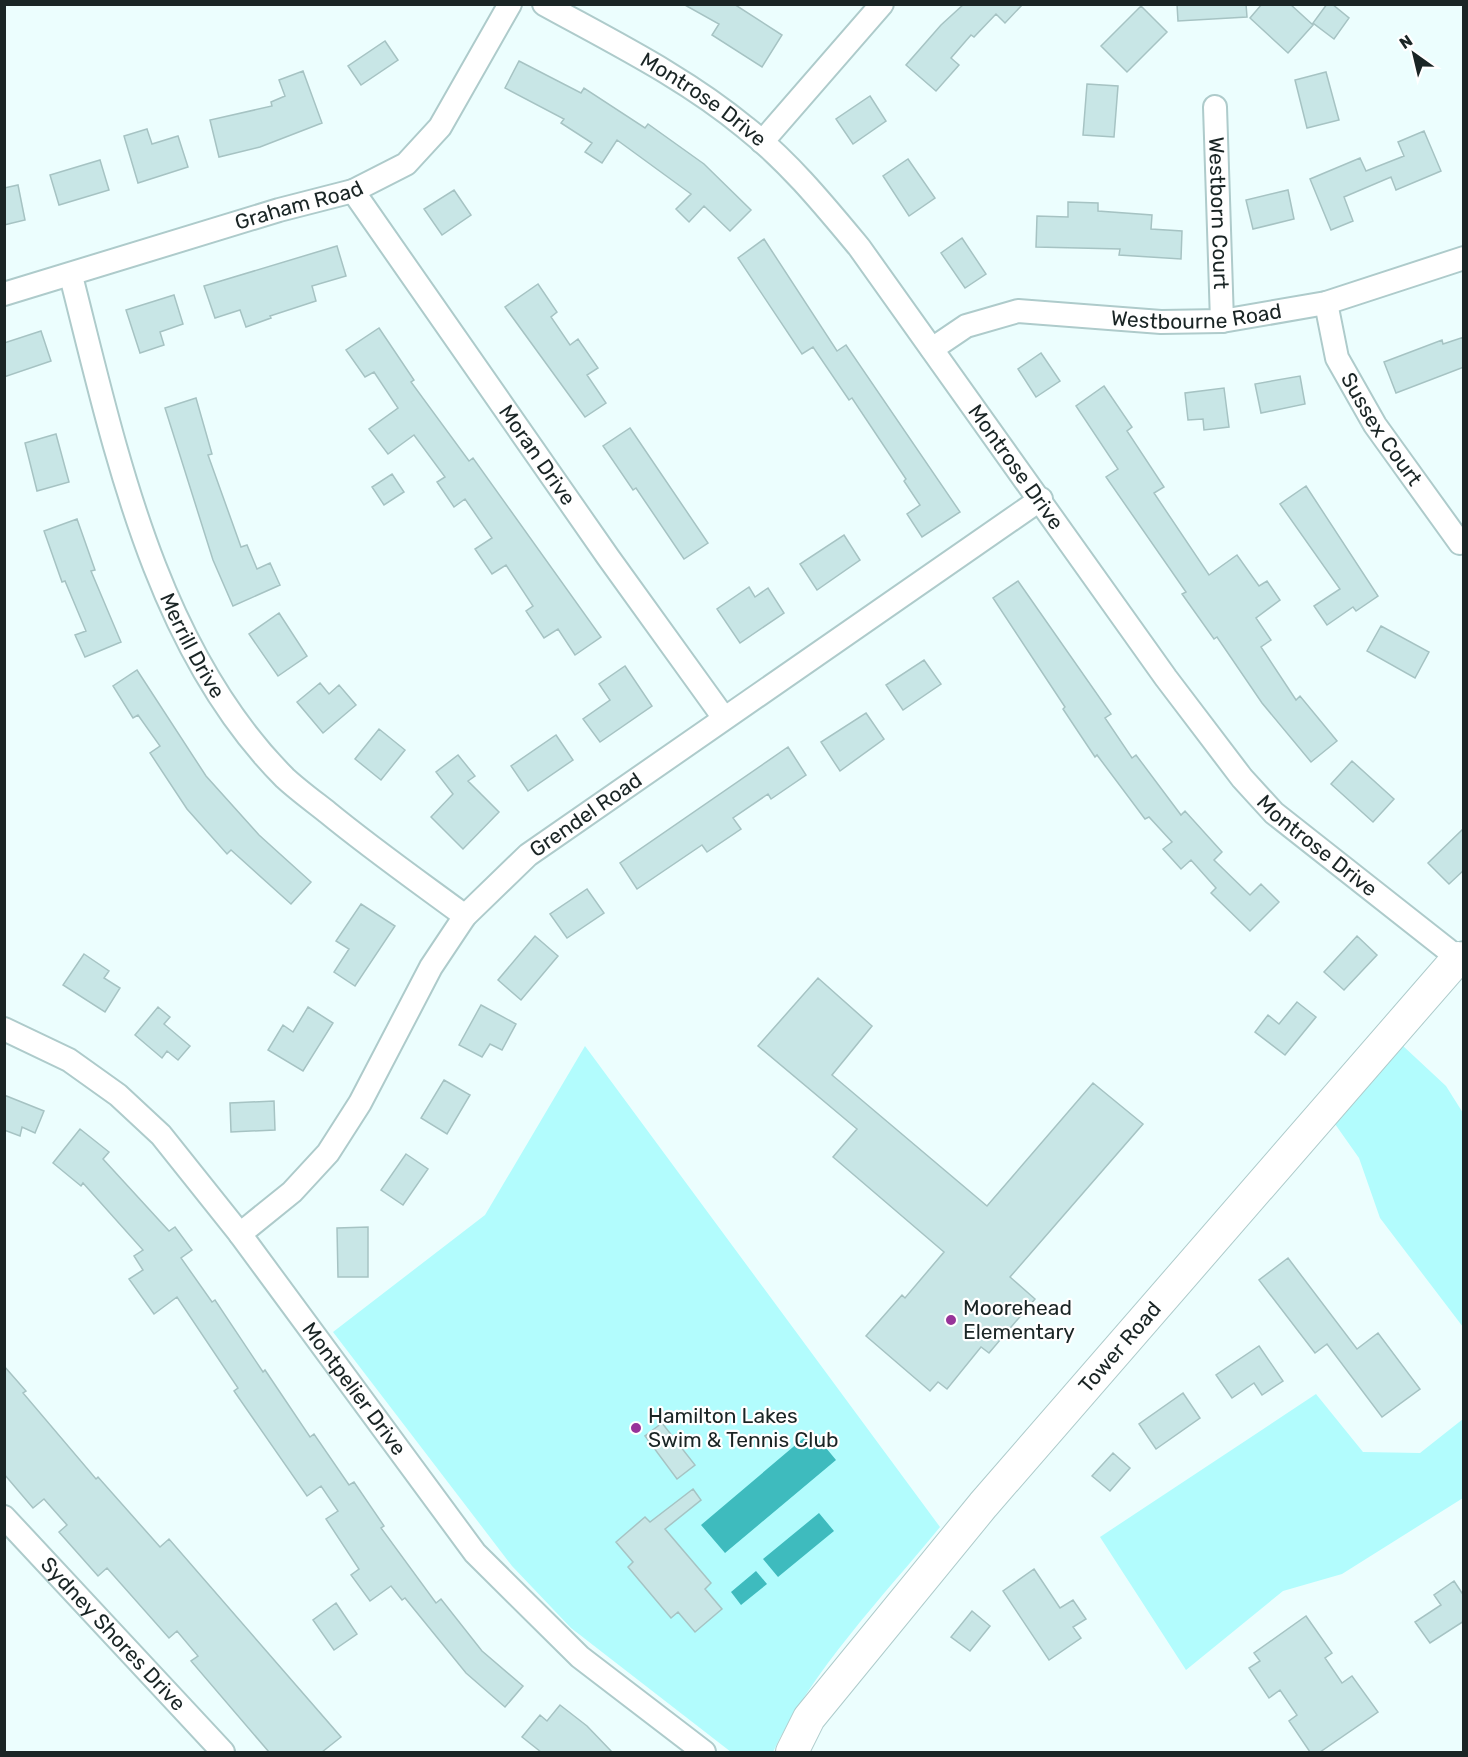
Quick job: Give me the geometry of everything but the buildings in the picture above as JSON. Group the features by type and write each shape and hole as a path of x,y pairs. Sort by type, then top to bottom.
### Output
{"street":[{"name":"Graham Road","path":"4,294 71,276 279,210 353,191 406,164 440,127 510,4"},
{"name":"Montrose Drive","path":"544,4 701,95 762,142 813,192 860,247 1166,678 1242,778 1274,813 1462,957"},
{"path":"762,142 882,4"},
{"name":"Westborn Court","path":"1215,107 1222,321"},
{"name":"Moran Drive","path":"353,191 608,557 724,718"},
{"name":"Westbourne Road","path":"932,349 966,326 1018,311 1161,322 1222,321 1326,303 1464,258"},
{"name":"Merrill Drive","path":"71,276 97,379 146,544 177,620 205,674 243,730 286,779 465,916"},
{"name":"Sussex Court","path":"1326,303 1337,358 1375,425 1460,543"},
{"name":"Grendel Road","path":"240,1234 292,1192 328,1153 360,1103 430,967 465,916 528,855 1041,499"},
{"name":"Tower Road","path":"792,1752 809,1718 983,1505 1462,957"},
{"name":"Montpelier Drive","path":"4,1029 69,1060 117,1095 161,1135 240,1234 475,1552 580,1657 704,1752"},
{"name":"Sydney Shores Drive","path":"4,1517 223,1752"}],"shaded area":[{"path":"1402,1045 1446,1086 1463,1113 1463,1327 1380,1218 1359,1158 1335,1124"},
{"name":"Hamilton Lakes Swim & Tennis Club","path":"585,1046 940,1527 828,1663 789,1721 773,1752 731,1752 571,1628 512,1566 333,1332 485,1215"},
{"path":"1316,1394 1363,1452 1420,1453 1463,1419 1463,1498 1342,1574 1283,1591 1186,1670 1100,1537"},
{"path":"812,1431 836,1460 725,1553 701,1525"},
{"path":"819,1513 834,1531 778,1577 763,1559"},
{"path":"756,1571 767,1584 741,1605 731,1592"}],"place":[{"name":"Moorehead Elementary","path":"951,1320"},
{"name":"Hamilton Lakes Swim & Tennis Club","path":"636,1428"}]}
